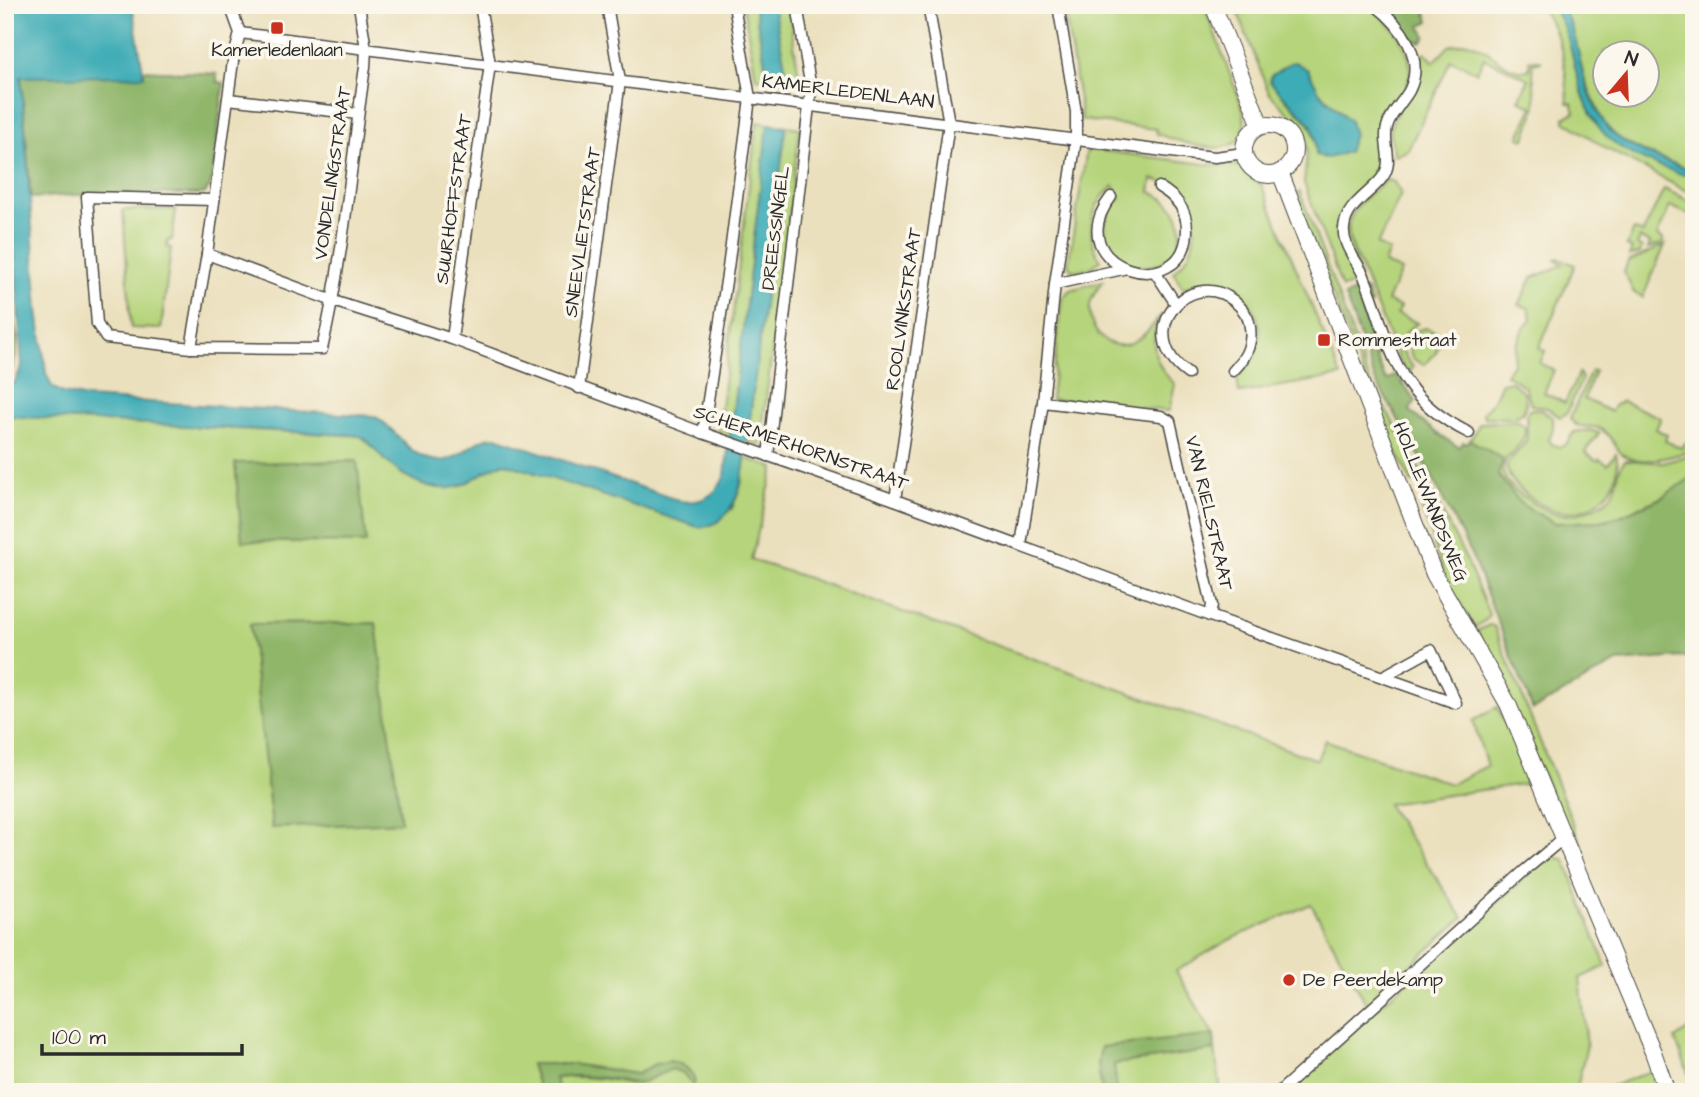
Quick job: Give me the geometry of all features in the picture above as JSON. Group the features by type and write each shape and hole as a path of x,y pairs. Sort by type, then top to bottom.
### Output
{"main road":[{"path":"1213,5 1261,126"},
{"path":"1261,126 1279,127 1287,132 1292,140 1292,159 1280,172 1257,172 1246,161 1244,153 1247,136 1261,126"},
{"name":"HOLLEWANDSWEG","path":"1280,172 1434,574 1508,704 1565,837 1667,1092"}],"street":[{"path":"214,201 88,197 97,324 106,338 191,348 207,254 228,99 240,33 230,5"},
{"name":"VONDELINGSTRAAT","path":"191,348 322,349 333,301 348,200 366,49 359,5"},
{"name":"SUURHOFFSTRAAT","path":"452,339 490,64 480,5"},
{"name":"SNEEVLIETSTRAAT","path":"579,388 620,81 607,5"},
{"path":"703,433 751,98 734,5"},
{"name":"DREESSINGEL","path":"768,456 811,89 797,5"},
{"name":"ROOLVINKSTRAAT","path":"895,500 949,123 928,5"},
{"path":"1021,545 1043,402 1055,284 1076,139 1076,112 1058,5"},
{"name":"HOLLEWANDSWEG","path":"1375,5 1403,34 1413,55 1415,74 1410,89 1386,129 1389,159 1386,171 1382,179 1364,195 1349,214 1344,236 1361,269 1400,372 1431,409 1469,433"},
{"name":"KAMERLEDENLAAN","path":"240,33 1187,154 1215,157 1244,153"},
{"path":"228,99 358,114"},
{"path":"1111,197 1100,215 1099,238 1110,260 1122,269 1143,274 1155,272 1176,259 1183,249 1188,227 1176,199 1159,187"},
{"name":"SCHERMERHORNSTRAAT","path":"207,254 333,301 452,339 703,433 1021,545 1210,616 1382,677 1456,703 1431,650 1382,677"},
{"path":"1055,284 1122,269"},
{"path":"1155,272 1176,304"},
{"path":"1188,374 1168,356 1163,331 1167,317 1176,304 1184,297 1207,291 1229,297 1241,306 1248,318 1251,344 1244,360 1233,370"},
{"name":"VAN RIELSTRAAT","path":"1043,402 1161,416 1170,421 1212,605 1210,616"},
{"path":"1279,1092 1565,837"}],"green space":[{"path":"743,5 754,5 768,79 756,78"},
{"path":"773,5 788,5 800,83 788,81"},
{"path":"1064,5 1204,5 1243,109 1244,128 1239,140 1229,146 1216,148 1185,143 1157,134 1156,129 1082,120"},
{"path":"1235,5 1369,5 1387,21 1407,51 1409,75 1404,91 1386,118 1385,156 1380,173 1343,217 1360,280 1357,284 1342,288 1304,183 1306,136 1300,125 1269,93","holes":["1290,63 1344,115 1348,152 1323,158 1316,152 1311,127 1284,98 1271,76"]},
{"path":"1423,5 1429,21 1420,26 1426,36 1421,42 1409,37 1395,17 1396,12"},
{"path":"1538,5 1551,5 1561,20 1583,95 1602,131 1632,154 1694,178 1694,195 1607,149 1565,121 1565,117 1575,112 1572,103 1568,103 1562,51 1553,27"},
{"path":"1560,5 1694,5 1694,171 1642,151 1617,137 1607,127 1597,108 1660,108 1660,38 1590,38 1590,91 1573,29"},
{"path":"1466,42 1520,70 1529,70 1529,60 1541,60 1532,63 1536,106 1525,139 1519,137 1533,107 1519,100 1529,79 1484,58 1477,72 1451,60 1408,150 1395,156 1389,131 1420,57 1425,52 1434,62 1449,46"},
{"path":"143,70 217,74 217,82 224,83 211,185 204,194 88,194 31,198 21,76 143,76"},
{"path":"757,122 768,124 730,435 718,431"},
{"path":"786,126 800,128 760,446 747,441"},
{"path":"1087,149 1213,165 1237,165 1258,177 1341,376 1239,393 1237,376 1252,359 1259,341 1259,323 1252,306 1240,293 1224,285 1205,282 1183,288 1173,272 1185,261 1192,247 1193,219 1188,205 1167,184 1152,179 1150,192 1167,202 1177,215 1181,229 1178,243 1171,255 1159,264 1144,266 1125,262 1112,252 1104,231 1108,215 1121,198 1114,186 1099,202 1092,220 1092,240 1101,260 1090,268 1073,271 1068,265"},
{"path":"1388,180 1394,182 1401,194 1377,245 1389,251 1384,263 1401,271 1387,301 1400,307 1397,314 1418,323 1407,332 1402,344 1413,367 1411,371 1405,369 1399,360 1349,239 1349,222 1355,210"},
{"path":"1664,189 1694,203 1694,217 1670,206 1657,236 1663,239 1663,243 1648,249 1650,243 1640,238 1637,245 1642,248 1640,253 1629,256 1632,249 1626,246 1634,230 1643,233"},
{"path":"1300,192 1370,382 1418,466 1415,474 1418,481 1412,483 1382,423 1294,194"},
{"path":"176,209 172,240 168,240 167,247 171,248 161,329 131,328 123,210"},
{"path":"1665,245 1643,297 1634,293 1624,272 1628,262"},
{"path":"1556,259 1575,265 1539,348 1545,351 1540,363 1554,370 1544,393 1565,403 1579,373 1582,378 1567,413 1560,417 1547,408 1531,405 1525,387 1506,374 1513,364 1516,345 1531,319 1529,308 1519,305 1532,278 1563,265"},
{"path":"1103,281 1092,298 1090,315 1096,332 1109,343 1126,345 1135,341 1162,314 1157,323 1154,342 1162,369 1175,384 1169,411 1051,399 1062,298 1070,290"},
{"path":"1362,289 1366,291 1371,304 1362,307 1371,345 1385,378 1387,380 1396,375 1416,401 1409,411 1459,447 1470,440 1503,459 1498,475 1522,505 1554,523 1600,521 1620,516 1659,499 1694,476 1694,656 1617,662 1533,710 1471,554 1433,479 1375,380 1345,296"},
{"path":"5,320 13,321 17,341 10,374 5,377"},
{"path":"1425,328 1437,332 1442,339 1435,354 1424,365 1412,358 1408,344 1415,331"},
{"path":"1591,371 1595,371 1584,399 1611,412 1614,406 1622,401 1661,418 1656,429 1667,435 1665,441 1682,448 1685,443 1694,444 1694,450 1656,459 1636,460 1620,452 1602,430 1573,422 1570,418"},
{"path":"1510,381 1524,392 1526,403 1523,413 1513,418 1484,417 1483,413 1502,383"},
{"path":"1533,409 1542,410 1553,418 1549,440 1553,445 1561,447 1574,432 1589,430 1599,433 1585,452 1597,461 1599,459 1608,464 1616,454 1616,477 1611,487 1596,503 1574,512 1562,512 1537,502 1512,480 1507,465 1526,440 1526,415"},
{"path":"5,416 361,436 403,475 428,485 443,488 461,486 505,462 698,527 732,509 741,486 745,458 774,468 751,560 1317,760 1325,740 1451,784 1487,766 1473,721 1497,707 1515,742 1530,783 1387,804 1463,918 1367,1005 1311,904 1229,940 1176,971 1214,1035 1098,1063 1102,1092 559,1092 555,1078 593,1078 631,1084 632,1074 571,1064 531,1064 540,1092 5,1092","holes":["356,461 366,543 243,541 235,464","376,623 390,744 272,828 250,624"]},
{"path":"1519,421 1525,428 1524,435 1504,464 1505,477 1526,499 1555,514 1578,513 1604,502 1613,492 1625,460 1663,463 1694,454 1694,476 1659,499 1620,516 1600,521 1555,523 1522,505 1498,475 1503,459 1470,440 1480,423"},
{"path":"357,461 366,543 242,541 235,463"},
{"path":"1420,469 1465,557 1489,614 1487,619 1475,627 1449,587 1421,507 1425,506 1423,500 1427,498 1418,475"},
{"path":"376,623 401,822 272,828 250,624"},
{"path":"1489,625 1494,626 1586,856 1579,854 1477,631"},
{"path":"1553,856 1565,860 1606,966 1580,978 1587,1045 1576,1092 1287,1092 1365,1019 1546,859"},
{"path":"1694,1026 1694,1088 1675,1039"},
{"path":"1214,1035 1215,1050 1114,1064 1117,1092 1102,1092 1098,1063 1101,1047"},
{"path":"1215,1050 1221,1092 1117,1092 1113,1064"},
{"path":"669,1061 686,1068 695,1083 692,1085 683,1073 672,1069 638,1084 606,1078 555,1078 559,1092 540,1092 531,1064 571,1064 637,1074 655,1064"},
{"path":"1651,1071 1658,1092 1597,1092"}],"water":[{"path":"5,5 132,5 144,76 21,77 38,309 46,373 52,387 63,393 87,398 374,416 418,454 436,461 455,457 479,441 496,437 680,501 695,501 708,497 718,488 725,475 768,124 786,126 744,467 740,487 726,515 709,525 698,527 505,463 459,486 431,487 403,474 386,461 366,439 354,435 5,416 5,388 15,382 22,366 11,198 5,149"},
{"path":"754,5 773,5 788,81 768,79"},
{"path":"1551,5 1560,5 1568,20 1590,94 1590,108 1596,108 1607,127 1624,142 1694,171 1694,178 1657,166 1632,154 1610,140 1602,131 1586,102 1561,20"},
{"path":"1295,62 1308,70 1320,93 1350,121 1354,135 1348,152 1328,158 1316,155 1311,124 1270,82 1271,76"}],"place":[{"name":"Kamerledenlaan","path":"277,28"},
{"name":"Rommestraat","path":"1324,340"},
{"name":"De Peerdekamp","path":"1289,980"}]}
